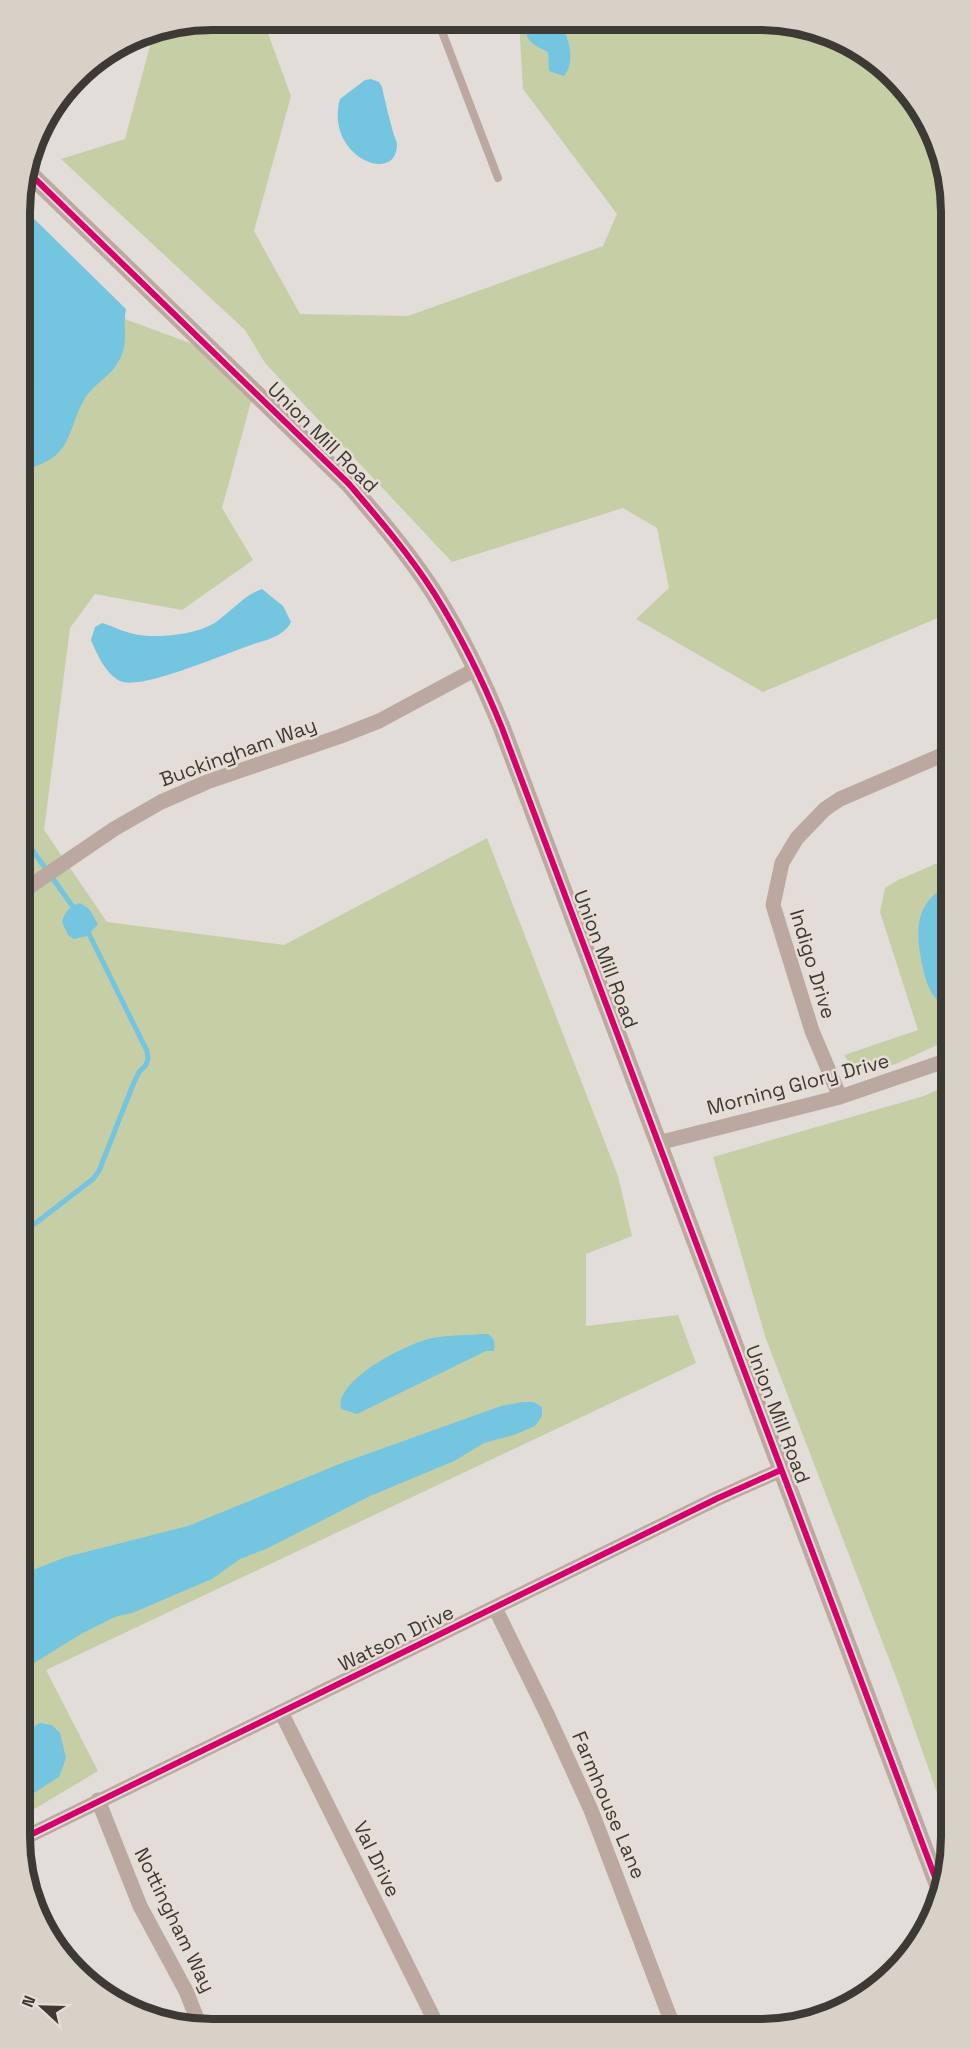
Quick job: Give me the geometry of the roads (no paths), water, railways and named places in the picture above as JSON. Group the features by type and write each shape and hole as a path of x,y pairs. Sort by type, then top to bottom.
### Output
{"street":[{"name":"Union Mill Road","path":"34,178 348,484 388,530 433,592 476,669 502,728 936,1879"},
{"name":"Buckingham Way","path":"30,886 114,829 161,802 207,782 379,721 476,669"},
{"name":"Indigo Drive","path":"840,1097 812,1030 774,905 782,863 797,838 825,809 840,799 941,756"},
{"name":"Morning Glory Drive","path":"658,1143 840,1097 941,1062"},
{"name":"Watson Drive","path":"30,1835 716,1498 781,1470"},
{"name":"Farmhouse Lane","path":"495,1608 591,1810 670,2019"},
{"name":"Val Drive","path":"281,1712 434,2019"},
{"name":"Nottingham Way","path":"98,1800 140,1906 186,1991 197,2018"}],"lane":[{"path":"441,30 498,178"}],"water":[{"path":"526,30 564,30 570,49 570,64 564,76 549,71 548,52 530,41"},
{"path":"371,79 379,82 382,87 397,143 394,157 385,163 374,163 362,159 351,149 342,136 338,119 340,99 365,80"},
{"path":"30,215 126,309 124,346 119,360 88,395 65,444 56,455 30,468"},
{"path":"262,589 283,606 291,622 284,631 267,640 169,675 132,683 120,681 106,668 91,640 95,627 102,623 126,632 143,635 176,635 198,630 216,622 243,600"},
{"path":"941,890 941,1003 928,986 918,933 922,911"},
{"path":"80,903 89,909 98,924 87,936 74,939 68,935 62,922 68,910"},
{"path":"488,1334 494,1341 494,1351 486,1351 357,1414 341,1409 342,1398 349,1386 360,1375 391,1355 432,1338"},
{"path":"534,1402 542,1407 542,1416 535,1426 514,1435 484,1443 454,1461 370,1496 266,1549 240,1559 212,1579 132,1613 115,1617 81,1634 30,1666 30,1571 66,1557 188,1526 342,1463 501,1406"},
{"path":"40,1723 52,1725 60,1733 66,1758 59,1777 30,1795 30,1729"}],"waterway":[{"path":"30,847 76,911"},
{"path":"30,1227 93,1179 99,1171 132,1087 148,1058 147,1051 87,930"}]}
